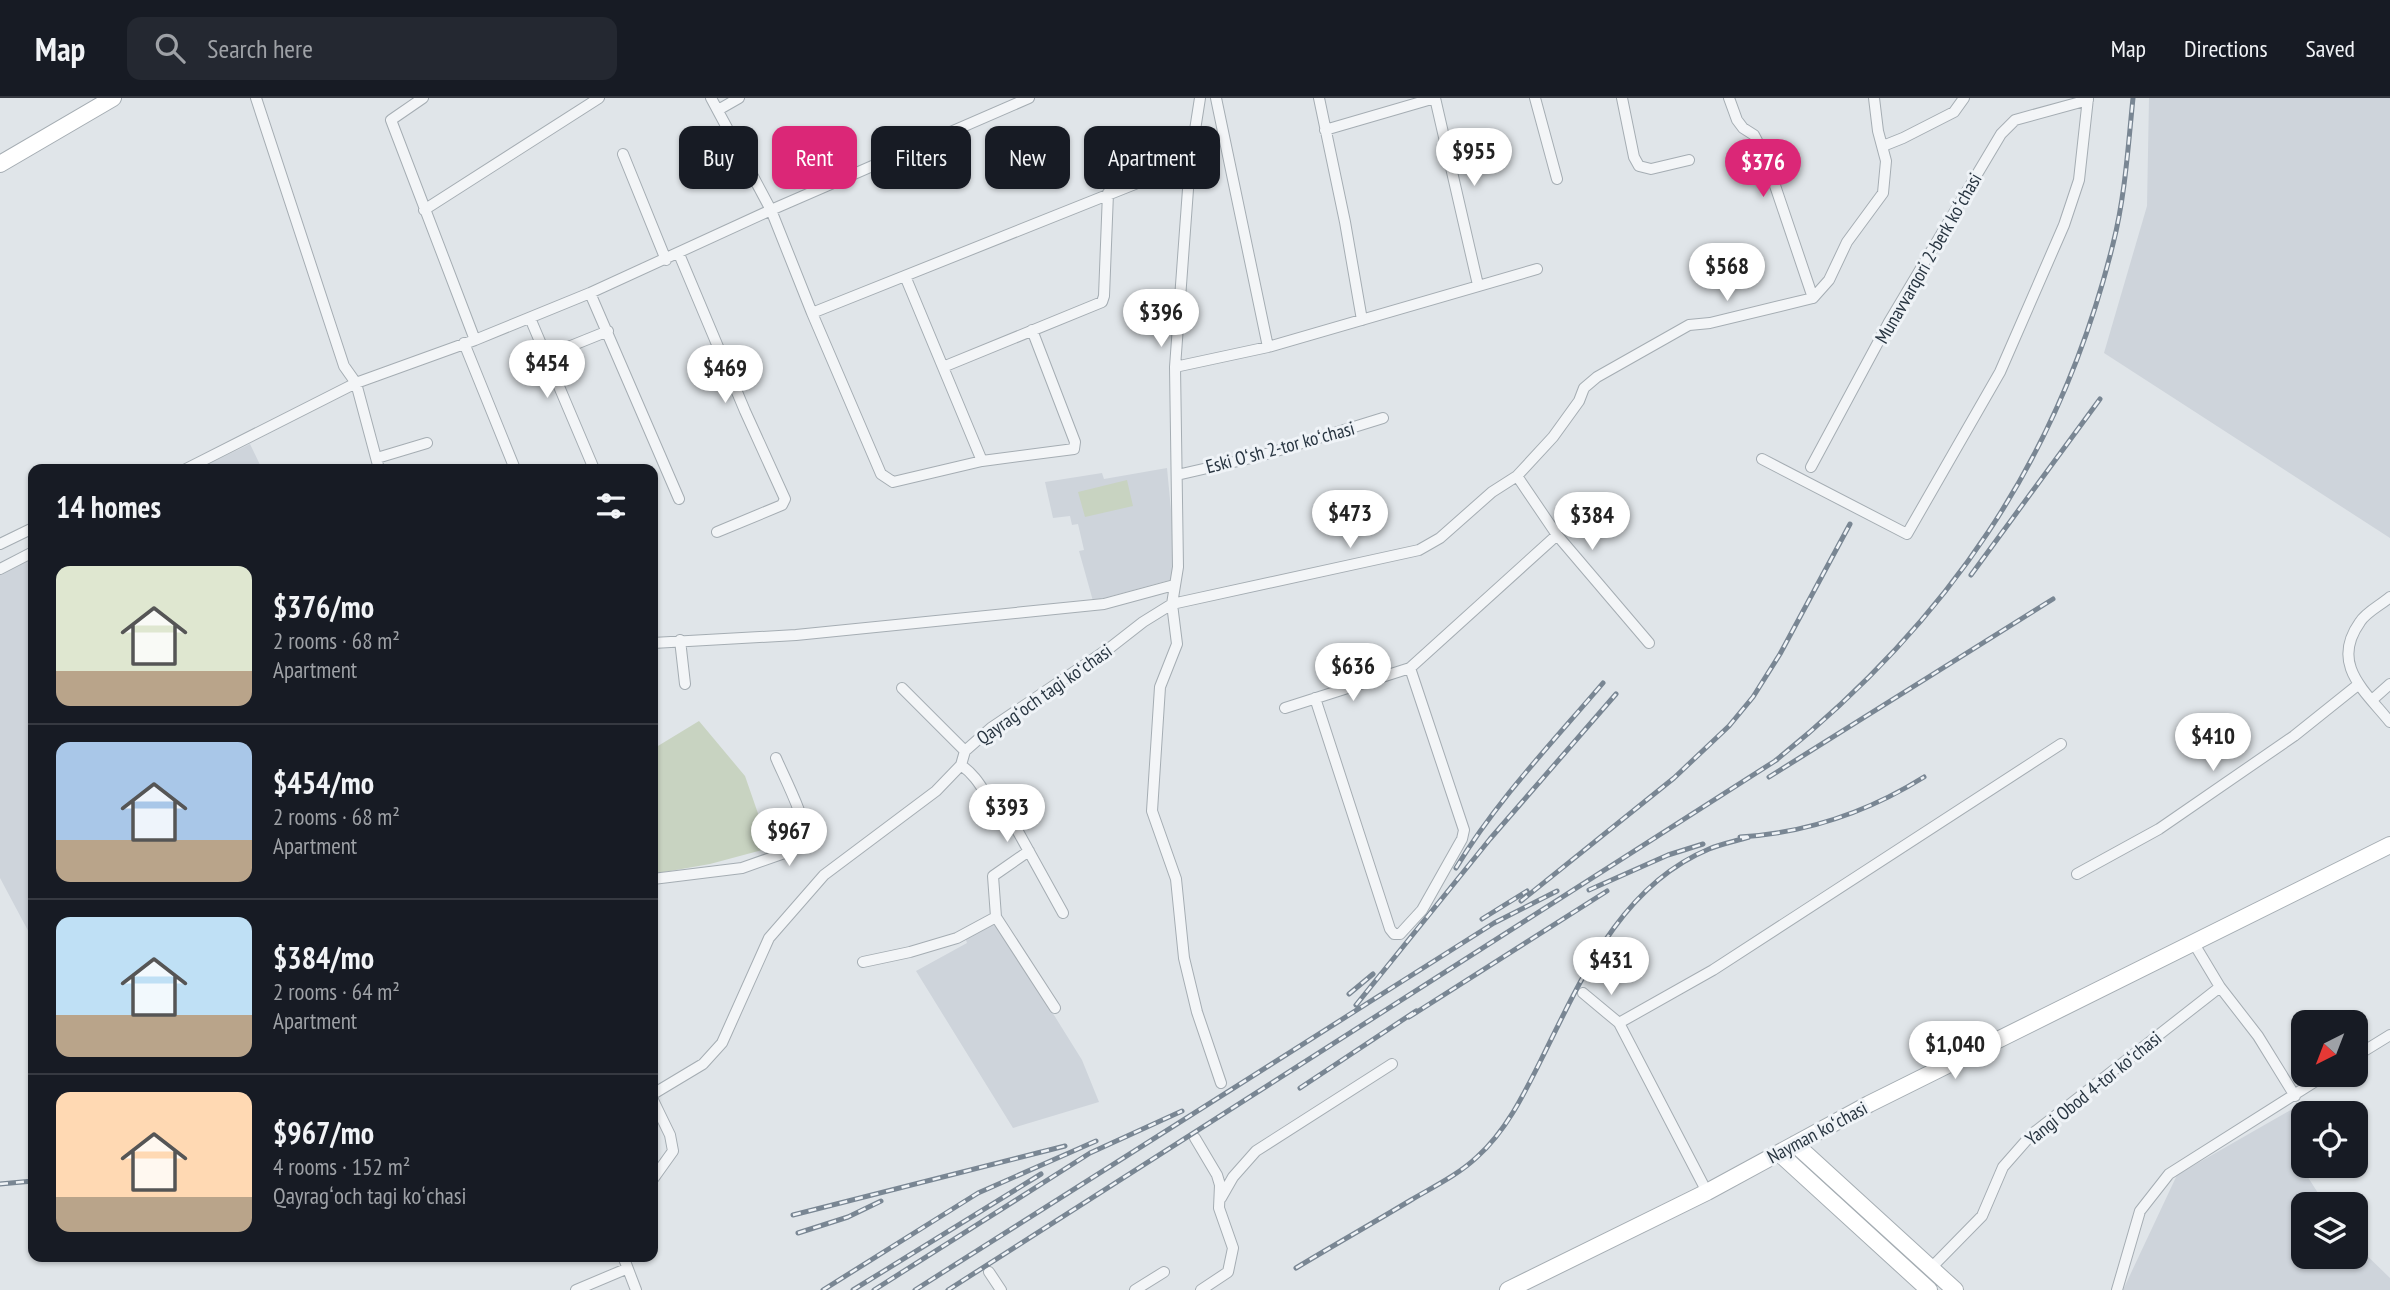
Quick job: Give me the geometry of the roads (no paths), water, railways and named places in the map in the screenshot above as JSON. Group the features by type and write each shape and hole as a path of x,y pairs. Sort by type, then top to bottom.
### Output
{"main road":[{"path":"0,164 113,98"},
{"name":"Nayman koʻchasi","path":"1508,1290 1707,1192 1869,1104 2390,845"},
{"path":"1795,1144 1955,1290"},
{"path":"1779,1153 1929,1290"}],"street":[{"path":"256,98 344,366 356,383 378,463 427,443"},
{"path":"423,98 391,120 512,464"},
{"path":"424,210 599,98"},
{"path":"711,98 771,210 884,479 893,482 982,461 1074,449 1075,442 1032,330"},
{"path":"719,110 739,98"},
{"path":"196,464 356,383 470,342 590,293 771,210 1029,98"},
{"path":"1196,126 1200,98"},
{"path":"1216,98 1268,347"},
{"path":"1319,98 1362,320"},
{"path":"1325,130 1435,98 1478,285"},
{"path":"1535,98 1557,179"},
{"path":"1622,98 1634,157 1639,166 1651,169 1689,160"},
{"path":"1730,98 1737,120 1754,135 1765,156 1813,298 1829,281 1847,242 1882,193 1886,161 1878,131 1874,98"},
{"path":"1883,146 1954,112 1964,98"},
{"path":"1762,459 1907,534 2000,372 2064,225 2079,180 2088,99"},
{"name":"Munavvarqori 2-berk koʻchasi","path":"1811,467 1889,323 2001,134 2015,120 2088,99"},
{"path":"623,154 666,260"},
{"path":"812,313 1119,189"},
{"path":"1189,189 1175,368 1178,567 1172,604 1177,644 1160,687 1152,811 1176,879 1184,958 1197,1012 1221,1083"},
{"path":"943,367 1102,302 1108,193"},
{"path":"679,254 785,499 782,505 717,531"},
{"path":"1175,368 1268,347 1537,269"},
{"path":"905,276 982,461"},
{"path":"590,293 679,499"},
{"name":"Qayragʻoch tagi koʻchasi","path":"658,1091 703,1064 722,1043 769,938 824,874 936,791 961,765 965,751 1008,716 1172,604 1419,550 1440,538 1492,492 1517,475 1553,437 1579,401 1584,388 1597,377 1689,325 1710,323 1813,298"},
{"path":"530,318 592,464"},
{"path":"546,356 608,331"},
{"name":"Eski Oʻsh 2-tor koʻchasi","path":"1177,475 1260,456 1383,418"},
{"path":"1517,475 1557,535 1649,643"},
{"path":"0,544 28,530"},
{"path":"1284,708 1410,668 1557,535"},
{"path":"0,569 28,555"},
{"path":"658,642 796,635 1104,604 1174,584"},
{"path":"2390,597 2360,620 2348,648 2348,664 2359,684 2390,722"},
{"path":"680,640 685,684"},
{"path":"1315,698 1390,929 1394,934 1400,934 1422,910 1462,839 1464,830 1410,668"},
{"path":"2077,874 2159,829 2294,736 2359,684"},
{"path":"2372,700 2390,684"},
{"path":"902,688 965,751"},
{"path":"1619,1023 1713,970 2061,744"},
{"path":"658,878 742,868 793,850 799,845 804,838 804,826 776,758"},
{"path":"961,765 975,775 997,809 1016,828 1063,913"},
{"path":"1029,851 993,876 996,917 1055,1008"},
{"path":"863,962 957,938 996,917"},
{"path":"2193,942 2220,987 2258,1036 2295,1096"},
{"name":"Yangi Obod 4-tor koʻchasi","path":"1931,1268 1982,1216 2003,1167 2032,1134 2220,987"},
{"path":"1583,993 1619,1023 1707,1192"},
{"path":"2368,1049 2390,1035"},
{"path":"1201,1290 1228,1272 1233,1248 1219,1208 1221,1198 1234,1177 1256,1151 1392,1063"},
{"path":"2117,1290 2140,1212 2169,1174 2308,1087"},
{"path":"658,1110 670,1135 673,1151 658,1172"},
{"path":"1195,1138 1217,1175 1221,1198"},
{"path":"624,1262 636,1290"},
{"path":"576,1290 626,1269"},
{"path":"989,1272 1001,1290"},
{"path":"1135,1290 1164,1272"}],"railway":[{"path":"948,1290 1775,761 1837,708 1893,652 1944,593 1989,531 2028,466 2062,396 2090,322 2113,244 2123,190 2133,98"},
{"path":"1971,575 2100,399"},
{"path":"1521,901 1674,778 1729,726 1753,697 1780,654 1850,524"},
{"path":"1769,777 2053,599"},
{"path":"1456,868 1507,795 1603,683"},
{"path":"1356,1005 1490,839 1616,694"},
{"path":"1740,837 1789,831 1836,819 1881,801 1924,777"},
{"path":"1296,1268 1445,1180 1477,1157 1497,1136 1513,1112 1588,968 1627,911 1651,886 1678,865 1709,849 1749,837"},
{"path":"1589,890 1668,855 1703,844"},
{"path":"1482,919 1527,891"},
{"path":"915,1290 1494,923 1557,891"},
{"path":"1409,1017 1607,891"},
{"path":"1349,994 1373,974"},
{"path":"1300,1088 1416,1011"},
{"path":"874,1290 1090,1153 1182,1111"},
{"path":"823,1290 978,1193 1096,1141"},
{"path":"793,1215 1065,1146"},
{"path":"853,1290 1041,1174"},
{"path":"0,1184 28,1181"},
{"path":"798,1233 848,1217 881,1201"}]}
